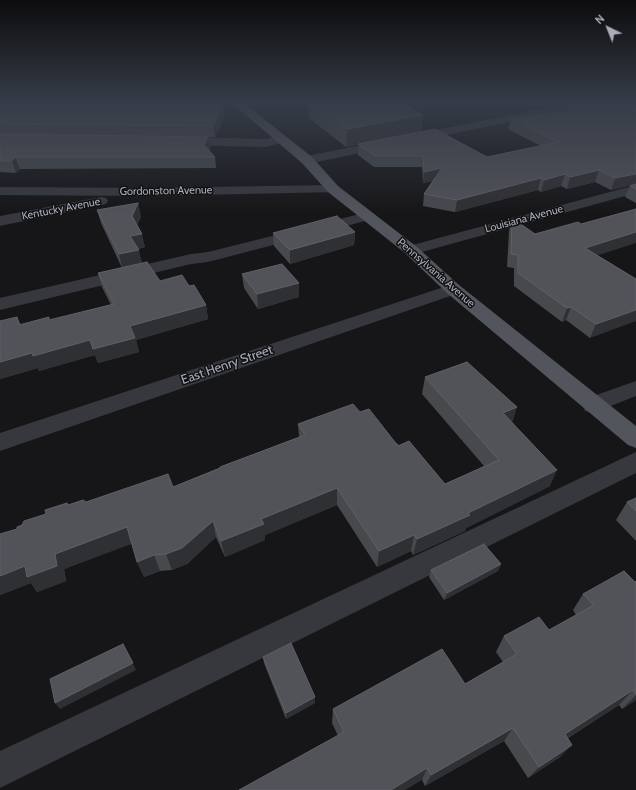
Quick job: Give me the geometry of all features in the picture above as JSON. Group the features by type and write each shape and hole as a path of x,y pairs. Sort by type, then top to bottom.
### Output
{"main road":[{"name":"Pennsylvania Avenue","path":"284,141 307,160 333,189 411,250 453,288 636,439"}],"street":[{"path":"165,141 266,143 272,141"},
{"path":"307,160 401,141"},
{"name":"Gordonston Avenue","path":"0,191 146,192 333,189"},
{"name":"Louisiana Avenue","path":"411,250 636,189"},
{"name":"Kentucky Avenue","path":"0,221 146,192"},
{"path":"0,304 191,258 208,257 368,216"},
{"name":"East Henry Street","path":"0,442 453,288"},
{"path":"593,405 636,388"},
{"path":"0,770 636,462"}],"building":[{"path":"0,141 206,141 204,145 215,157 15,157 12,161 0,161"},
{"path":"374,141 457,141 487,157 558,142 556,141 636,141 636,174 615,178 599,170 570,177 565,174 544,180 541,178 457,200 424,194 442,168 424,172 423,156 375,156 358,144"},
{"path":"636,184 636,189 630,186"},
{"path":"138,203 132,216 142,234 130,236 139,250 119,254 97,210"},
{"path":"636,209 636,232 585,248 636,279 636,310 596,324 571,307 567,308 518,273 518,255 511,254 512,218 535,234 578,222 581,224"},
{"path":"337,216 355,232 290,250 273,233"},
{"path":"147,262 160,281 182,275 189,286 194,285 206,305 130,326 135,338 93,349 90,340 33,356 32,353 0,362 0,321 17,317 19,325 49,317 49,320 114,304 98,273"},
{"path":"282,264 299,283 257,294 242,274"},
{"path":"467,362 517,407 503,413 557,470 468,513 470,515 417,539 414,535 379,551 337,488 261,519 264,524 221,541 213,521 182,548 166,554 154,555 137,562 127,527 55,554 57,566 27,577 25,566 0,576 0,534 17,529 17,527 22,525 24,521 46,514 45,510 67,503 68,505 83,500 86,502 168,474 173,487 220,467 305,435 298,424 353,404 360,412 369,409 398,446 409,441 445,484 499,460 425,377"},
{"path":"636,498 636,511 627,502"},
{"path":"484,544 501,564 447,593 431,570"},
{"path":"624,571 635,582 636,581 636,694 633,690 565,734 572,745 539,767 513,728 431,775 427,768 391,790 239,790 344,732 333,709 442,649 465,684 517,654 504,636 539,617 549,630 594,605 583,594"},
{"path":"291,643 315,697 286,713 263,657"},
{"path":"123,644 133,663 55,703 50,679"}]}
